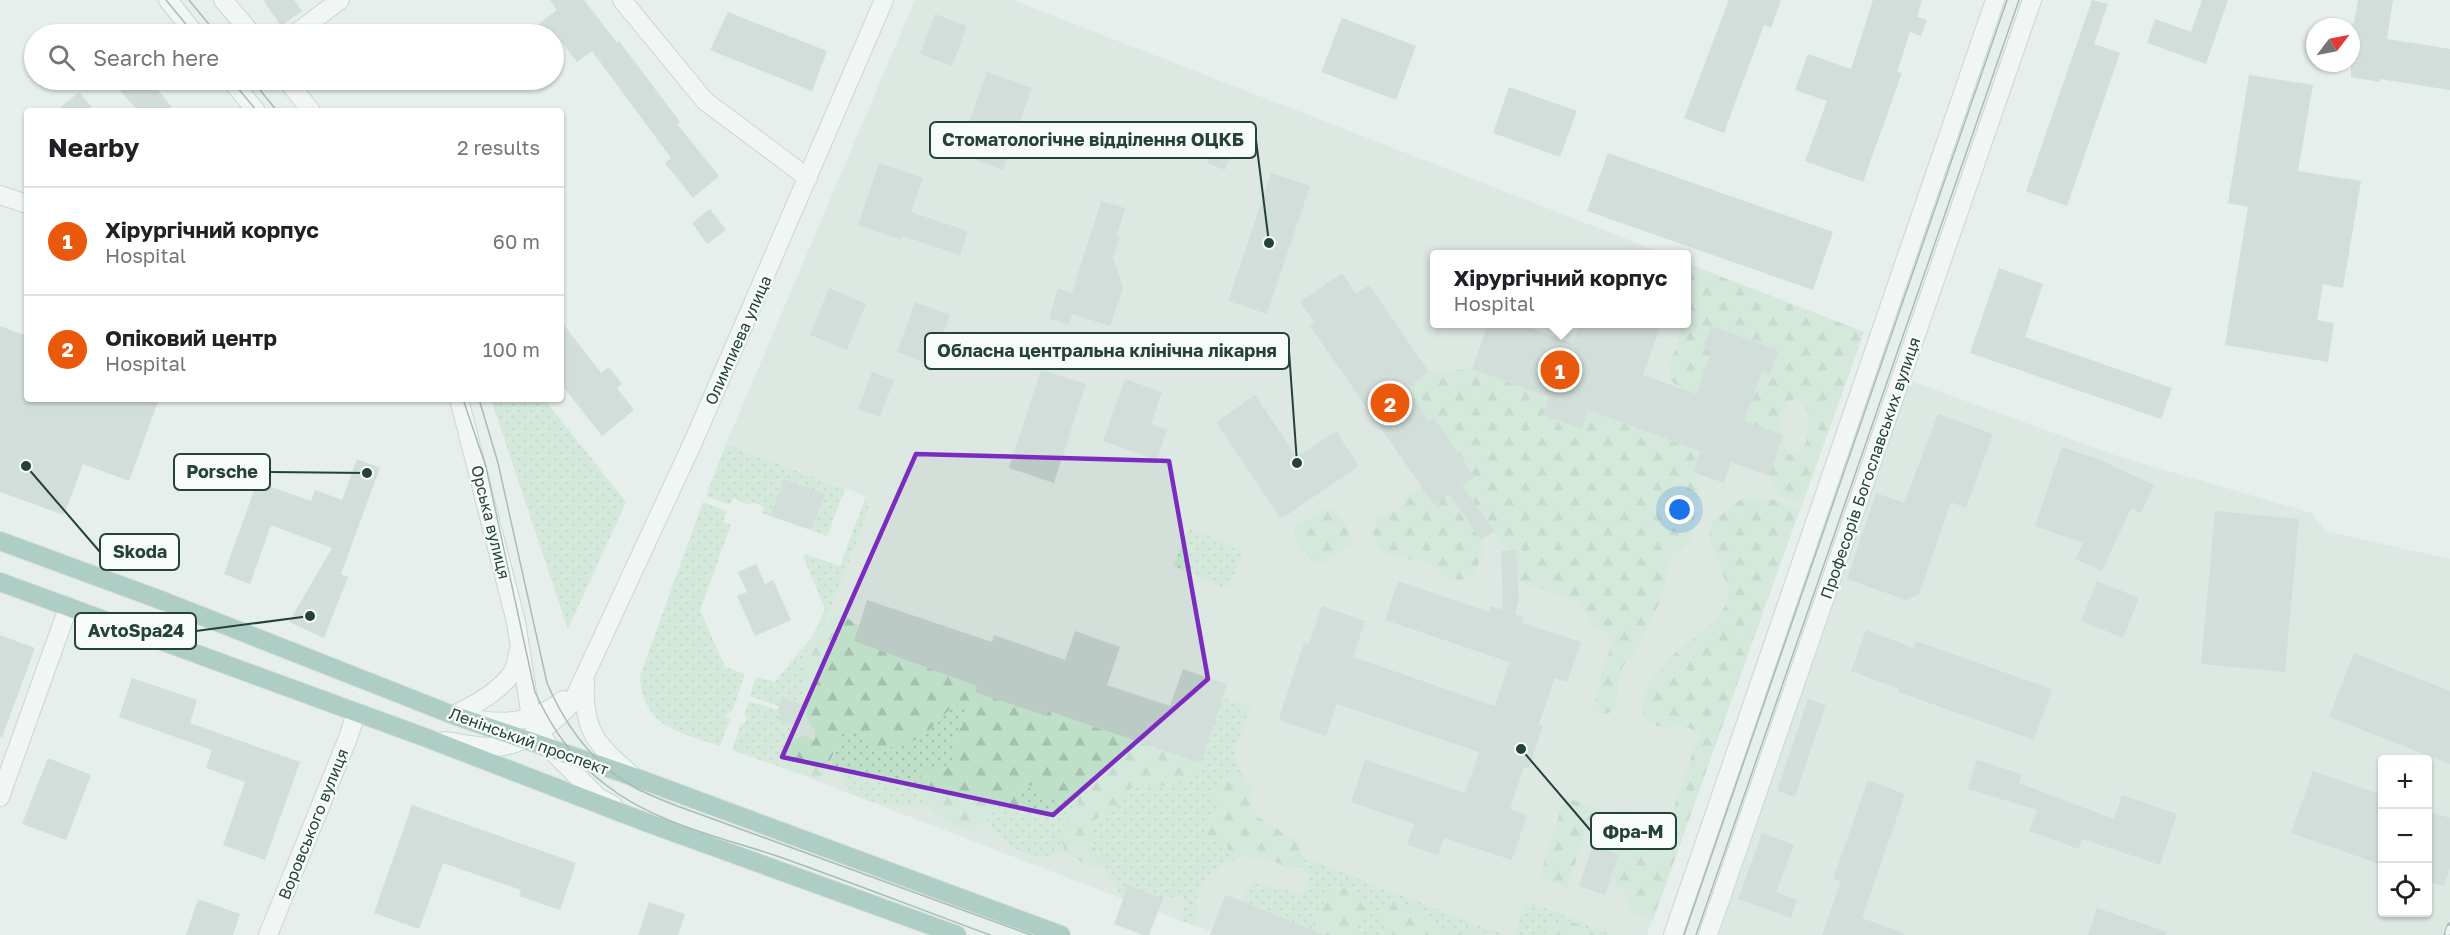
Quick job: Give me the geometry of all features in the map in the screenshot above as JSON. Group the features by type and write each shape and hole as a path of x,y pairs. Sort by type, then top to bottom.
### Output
{"main road":[{"name":"Ленінський проспект","path":"0,541 166,602 523,740 637,778 1061,935"},
{"name":"Ленінський проспект","path":"0,582 424,737 648,823 957,935"}],"street":[{"path":"168,0 187,24"},
{"path":"223,0 243,24"},
{"path":"308,24 340,0"},
{"path":"622,0 705,101 808,178"},
{"name":"Олимпиева улица","path":"586,677 694,440 884,0"},
{"name":"Професорів Богославських вулиця","path":"1673,935 1995,0"},
{"name":"Професорів Богославських вулиця","path":"1708,935 2032,0"},
{"path":"239,90 254,108"},
{"path":"295,90 309,108"},
{"path":"0,195 24,203"},
{"name":"Орська вулиця","path":"460,402 520,645 536,724"},
{"path":"0,797 68,608"},
{"path":"453,714 473,706 488,696 512,672 520,645"},
{"path":"424,737 493,747 523,740 536,724 586,677"},
{"path":"586,677 585,714 590,729 615,760 637,778"},
{"name":"Воровського вулиця","path":"268,935 356,713"},
{"path":"453,714 506,723 536,724"},
{"path":"536,724 551,750 599,798 648,823"}],"highlighted area":[{"path":"916,454 1169,461 1208,679 1053,815 782,757"}],"shaded area":[{"path":"915,0 1013,0 1655,250 1430,250 1430,328 1691,328 1691,265 1864,332 1647,935 1293,935 1297,924 1225,896 1211,931 1158,912 1163,899 1129,886 1123,899 778,766 805,705 805,678 869,509 866,496 726,444"},
{"path":"1908,380 2117,456 2312,513 2325,531 2450,559 2450,935 1719,935"}],"green space":[{"path":"1691,265 1864,332 1803,502 1789,500 1778,493 1744,421 1762,371 1770,373 1778,350 1711,326 1703,348 1711,351 1714,394 1678,400 1682,389 1671,381 1668,364 1677,347 1679,328 1691,328","holes":["1794,398 1804,405 1810,414 1806,443 1799,453 1788,454 1784,446 1785,435 1780,427 1780,414"]},
{"path":"1472,369 1549,397 1543,415 1581,429 1588,410 1700,451 1693,472 1699,490 1694,529 1689,543 1672,556 1666,573 1666,586 1659,604 1632,658 1624,665 1620,674 1616,705 1612,711 1605,714 1591,711 1613,639 1592,625 1578,601 1518,581 1517,564 1462,485 1474,476 1434,418 1429,421 1407,388 1429,372"},
{"path":"492,402 546,402 626,502 568,629"},
{"path":"726,444 845,489 827,536 811,530 824,494 784,479 770,516 762,513 764,507 752,502 750,505 733,498 730,505 706,496"},
{"path":"1423,489 1434,504 1449,494 1484,544 1478,566 1469,577 1451,579 1439,572 1431,562 1392,557 1377,547 1373,533 1378,516 1398,511 1411,493"},
{"path":"866,496 869,509 827,619 821,623 807,651 803,668 805,705 786,698 779,706 750,696 756,677 775,682 813,635 825,609 803,556 807,555 840,566"},
{"path":"1757,497 1774,500 1799,511 1653,920 1629,911 1629,900 1626,893 1610,883 1619,854 1606,850 1619,807 1668,824 1700,732 1680,725 1670,728 1661,727 1644,717 1642,707 1647,685 1672,656 1718,618 1728,601 1728,587 1709,538 1711,523 1740,500"},
{"path":"703,502 727,512 723,522 731,525 700,610 725,667 745,674 732,712 729,711 726,717 730,719 720,746 678,731 656,717 642,693 640,676"},
{"path":"1327,507 1344,523 1352,544 1320,565 1298,545 1293,528"},
{"path":"1189,528 1244,551 1228,589 1173,566"},
{"path":"839,613 859,626 855,641 977,686 975,692 1046,716 1048,711 1201,763 1192,775 1179,783 1161,786 1139,784 1130,789 1115,809 1094,820 1090,835 1101,864 1092,868 1066,853 1060,836 1069,815 1079,803 1046,797 1035,786 1019,784 1021,814 999,806 971,832 946,820 924,802 915,785 930,768 939,766 952,769 954,740 970,706 954,705 924,736 908,743 874,751 855,731 845,729 820,780 778,766 787,746 801,735 815,740 815,731 806,717 807,700 803,668 807,651 821,623"},
{"path":"1223,697 1251,708 1234,750 1241,774 1222,777 1223,807 1216,814 1226,838 1228,852 1241,858 1218,868 1206,878 1199,893 1193,925 1181,921 1181,911 1186,905 1183,896 1163,899 1129,885 1123,899 1101,864 1100,854 1091,845 1090,832 1094,820 1115,809 1130,789 1139,784 1161,786 1192,775 1201,763"},
{"path":"749,701 777,710 780,714 778,720 796,726 778,766 732,750 741,724 744,725 747,717 744,715"},
{"path":"954,705 970,706 954,740 952,770 919,796 928,806 890,805 861,798 851,791 831,764 839,738 845,729 855,731 942,715"},
{"path":"1241,774 1255,790 1249,799 1258,817 1299,843 1300,853 1288,870 1275,862 1228,852 1226,838 1212,843 1205,832 1208,818 1223,807 1214,797 1222,777"},
{"path":"1019,784 1035,786 1080,803 1069,815 1060,835 1066,853 1040,856 1021,852 985,821 999,806 1019,795"},
{"path":"1565,797 1601,810 1594,832 1586,830 1567,889 1539,877"},
{"path":"1300,853 1305,858 1504,935 1470,932 1455,934 1441,931 1423,911 1387,935 1354,935 1362,918 1317,915 1311,929 1225,895 1246,901 1247,888 1254,881 1297,895 1308,887 1308,874 1301,867 1288,870"},
{"path":"1338,888 1354,892 1365,904 1362,918 1354,935 1293,935 1298,924 1311,929 1326,899"},
{"path":"1394,901 1423,911 1441,931 1487,935 1387,935 1380,918 1387,905"},
{"path":"1531,902 1614,935 1600,935 1552,924 1544,935 1514,935 1525,905"},
{"path":"1570,921 1600,935 1544,935 1552,924"}],"building":[{"path":"263,0 294,0 302,11 284,24 280,24"},
{"path":"550,0 584,0 617,43 619,41 680,122 677,124 719,176 693,198 665,163 671,158 592,51 577,62 564,45 564,24 539,24 557,10"},
{"path":"1729,0 1781,0 1771,28 1764,25 1724,133 1684,118"},
{"path":"1873,0 1922,0 1917,17 1927,20 1921,36 1910,32 1897,72 1902,73 1863,182 1805,161 1827,101 1795,90 1808,54 1851,69"},
{"path":"2092,0 2108,4 2094,44 2120,53 2067,206 2026,191"},
{"path":"2202,0 2228,0 2206,64 2147,43 2155,19 2191,32"},
{"path":"2358,0 2393,0 2387,39 2450,49 2450,90 2351,77 2351,72 2360,72 2360,18 2355,18"},
{"path":"728,12 827,51 812,91 710,50"},
{"path":"935,14 967,26 952,66 920,54"},
{"path":"1342,18 1416,46 1396,100 1321,72"},
{"path":"987,72 1032,88 1003,170 958,153"},
{"path":"2249,75 2313,85 2298,171 2361,181 2343,288 2323,284 2317,320 2334,323 2328,362 2225,345 2248,207 2228,203"},
{"path":"1509,87 1577,111 1560,157 1493,133"},
{"path":"120,90 158,90 173,108 135,108"},
{"path":"79,92 92,108 60,108"},
{"path":"1218,135 1236,141 1225,170 1207,163"},
{"path":"1608,153 1833,232 1813,290 1587,211"},
{"path":"879,163 923,178 911,212 968,231 960,255 903,236 901,240 858,225"},
{"path":"1271,173 1310,186 1267,314 1228,301"},
{"path":"1101,201 1125,208 1117,235 1120,236 1113,257 1123,288 1110,326 1072,314 1069,325 1049,319 1058,288 1072,293"},
{"path":"710,209 726,230 707,244 692,223"},
{"path":"1999,268 2043,284 2025,337 2172,388 2161,419 1970,353"},
{"path":"1342,273 1356,294 1369,285 1429,372 1407,388 1429,421 1434,418 1474,477 1462,485 1494,531 1481,540 1449,494 1434,505 1310,326 1314,322 1300,302"},
{"path":"829,288 866,304 847,350 810,335"},
{"path":"915,302 950,315 932,365 897,352"},
{"path":"564,325 601,373 609,367 622,384 617,388 634,410 602,436 564,388"},
{"path":"0,326 24,335 24,402 158,402 129,481 83,464 64,515 0,492"},
{"path":"1711,326 1778,350 1770,374 1762,371 1744,421 1783,435 1769,476 1731,462 1724,483 1693,472 1700,451 1588,410 1582,429 1543,415 1549,397 1472,369 1487,328 1530,328 1573,343 1579,328 1660,328 1643,375 1696,394 1711,351 1703,348"},
{"path":"1041,370 1086,384 1054,483 1009,468"},
{"path":"872,372 894,380 880,417 858,409"},
{"path":"1125,379 1162,392 1151,424 1167,430 1157,460 1103,441"},
{"path":"1255,395 1297,457 1336,431 1359,466 1281,519 1216,422"},
{"path":"1938,414 1993,434 1966,508 1951,502 1919,594 1906,600 1847,579 1876,493 1904,503"},
{"path":"2062,447 2100,460 2154,485 2141,513 2131,508 2102,571 2075,559 2083,543 2035,526"},
{"path":"357,459 380,468 341,574 348,577 324,638 289,622 332,548 271,525 250,584 224,574 257,482 311,501 315,490 342,500"},
{"path":"784,479 825,494 811,530 770,516"},
{"path":"2215,511 2299,519 2285,672 2201,664"},
{"path":"1516,550 1519,600 1515,614 1524,617 1522,623 1581,642 1567,682 1555,678 1539,724 1543,726 1529,768 1524,767 1510,809 1527,815 1512,860 1444,838 1438,855 1407,845 1414,824 1351,802 1365,760 1465,793 1479,752 1337,704 1326,736 1283,722 1279,718 1304,643 1309,644 1322,606 1365,621 1353,657 1495,706 1509,662 1385,620 1398,581 1489,612 1490,606 1503,610 1501,551"},
{"path":"756,564 765,584 773,580 791,620 755,636 737,596 747,592 738,572"},
{"path":"2097,581 2139,598 2123,638 2081,621"},
{"path":"867,600 992,642 994,635 1065,660 1075,631 1120,647 1107,685 1170,706 1183,669 1227,684 1201,763 1048,711 1046,716 975,692 977,686 854,641"},
{"path":"1866,630 1914,648 1916,641 2052,689 2034,740 1898,692 1899,689 1851,671"},
{"path":"0,635 35,648 2,737 0,737"},
{"path":"2354,653 2450,691 2450,764 2432,755 2329,717"},
{"path":"132,678 197,700 190,723 300,762 265,860 223,845 245,782 206,768 212,750 119,717"},
{"path":"782,697 805,705 796,726 778,720 780,714 777,712"},
{"path":"1808,699 1826,705 1795,797 1777,791"},
{"path":"48,758 91,775 66,840 22,824"},
{"path":"1977,760 2022,774 2019,783 2114,819 2122,795 2177,814 2160,865 2082,839 2079,849 2029,831 2037,810 1968,789"},
{"path":"2313,771 2378,794 2378,864 2291,833"},
{"path":"1868,780 1905,794 1862,918 1904,933 1904,935 1822,935 1841,881 1833,879"},
{"path":"412,805 576,863 560,910 519,896 521,890 443,863 419,929 374,913"},
{"path":"2432,813 2450,818 2450,868 2444,886 2432,882"},
{"path":"1762,833 1794,845 1776,892 1797,900 1791,918 1738,899"},
{"path":"1593,845 1619,854 1605,895 1579,886"},
{"path":"1128,885 1163,899 1149,935 1114,924"},
{"path":"1225,895 1323,934 1323,935 1210,935"},
{"path":"198,899 240,914 233,935 186,935"},
{"path":"649,902 685,914 678,935 638,935"},
{"path":"2097,908 2167,932 2166,935 2088,935"}],"tram line":[{"path":"166,0 186,24"},
{"path":"189,0 209,24"},
{"path":"1684,935 2007,0"},
{"path":"1696,935 2019,0"},
{"path":"239,90 254,108"},
{"path":"260,90 275,108"},
{"path":"464,402 486,467 535,692 556,731 584,766 625,798 666,819 777,856 990,935"},
{"path":"480,402 498,463 547,683 562,714 593,755 619,778 657,798 1031,935"}],"railway":[{"path":"2447,935 2450,926"}],"place":[{"name":"Стоматологічне відділення ОЦКБ","path":"1269,243"},
{"name":"Хірургічний корпус","path":"1560,370"},
{"name":"Опіковий центр","path":"1390,403"},
{"name":"Обласна центральна клінічна лікарня","path":"1297,463"},
{"name":"Skoda","path":"26,466"},
{"name":"Porsche","path":"367,473"},
{"name":"AvtoSpa24","path":"310,616"},
{"name":"Фра-М","path":"1521,749"}]}
